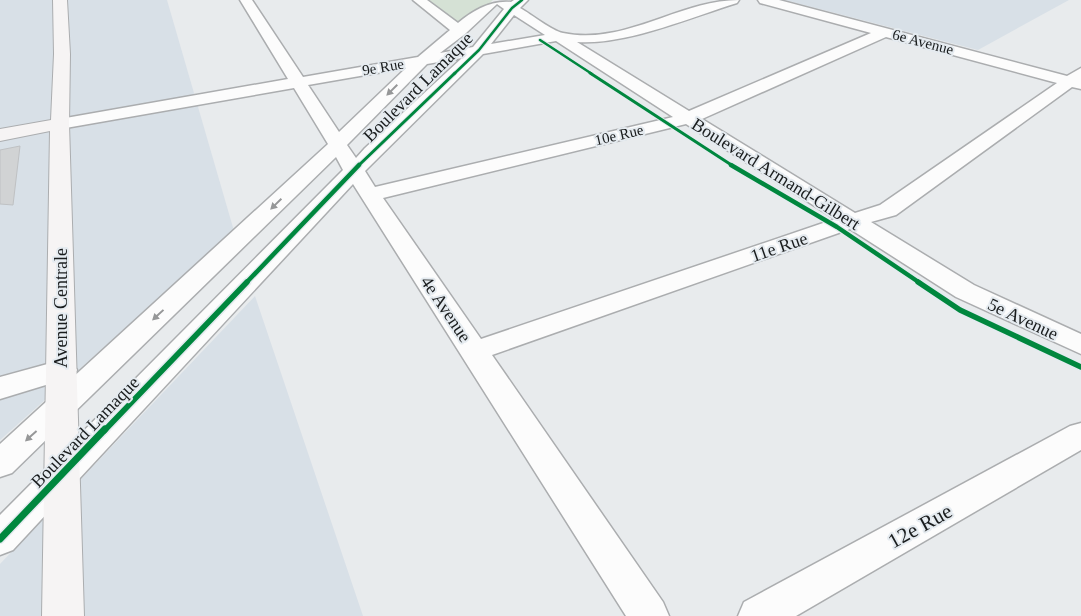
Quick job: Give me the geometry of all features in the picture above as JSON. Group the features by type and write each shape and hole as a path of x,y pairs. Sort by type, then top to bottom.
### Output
{"street":[{"name":"Avenue Centrale","path":"60,0 62,54 60,124 63,616"},
{"name":"4e Avenue","path":"246,0 337,145 650,616"},
{"path":"419,0 460,31"},
{"name":"9e Rue","path":"60,124 557,37 593,40 614,37 733,0"},
{"name":"6e Avenue","path":"764,0 1077,80"},
{"name":"Boulevard Lamaque","path":"0,464 62,408 337,145 423,60 460,31 507,2"},
{"name":"Boulevard Lamaque","path":"0,539 355,172 479,50 507,2"},
{"name":"Boulevard Armand-Gilbert","path":"507,2 557,37 686,119 854,220 965,291"},
{"name":"10e Rue","path":"371,194 686,119 885,32"},
{"name":"11e Rue","path":"474,351 888,210 1077,80"},
{"path":"0,135 60,124"},
{"name":"5e Avenue","path":"965,291 1081,345"},
{"path":"0,388 62,370"},
{"name":"12e Rue","path":"758,616 1081,435"}],"shaded area":[{"path":"0,0 167,0 234,231 0,440"},
{"path":"419,0 493,0 460,31"},
{"path":"785,0 1069,0 978,50"},
{"path":"255,296 363,616 0,616 0,564"}],"building":[{"path":"20,146 13,205 0,204 0,150"}],"cycle path":[{"path":"0,539 372,152 479,50 512,8 522,0"},
{"path":"540,40 740,171 837,227 960,310 1081,367"}]}
